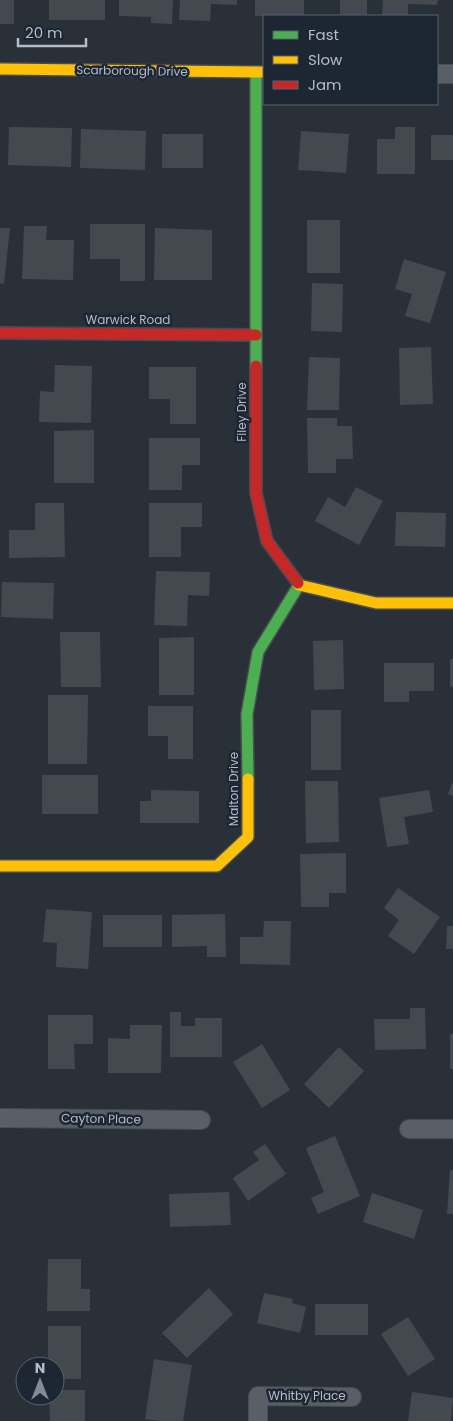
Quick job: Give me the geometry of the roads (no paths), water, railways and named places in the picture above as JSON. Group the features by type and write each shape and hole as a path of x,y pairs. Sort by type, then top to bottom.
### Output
{"street":[{"name":"Scarborough Drive","path":"0,70 260,72"},
{"name":"Filey Drive","path":"260,72 256,335 256,493 267,541 299,585"},
{"path":"438,74 453,74"},
{"name":"Warwick Road","path":"0,332 256,335"},
{"path":"299,585 376,603 453,603"},
{"name":"Malton Drive","path":"0,866 217,866 248,837 247,714 258,652 299,585"},
{"name":"Cayton Place","path":"0,1118 201,1120"},
{"path":"409,1129 453,1129"},
{"name":"Whitby Place","path":"258,1421 258,1396 352,1397"}]}
